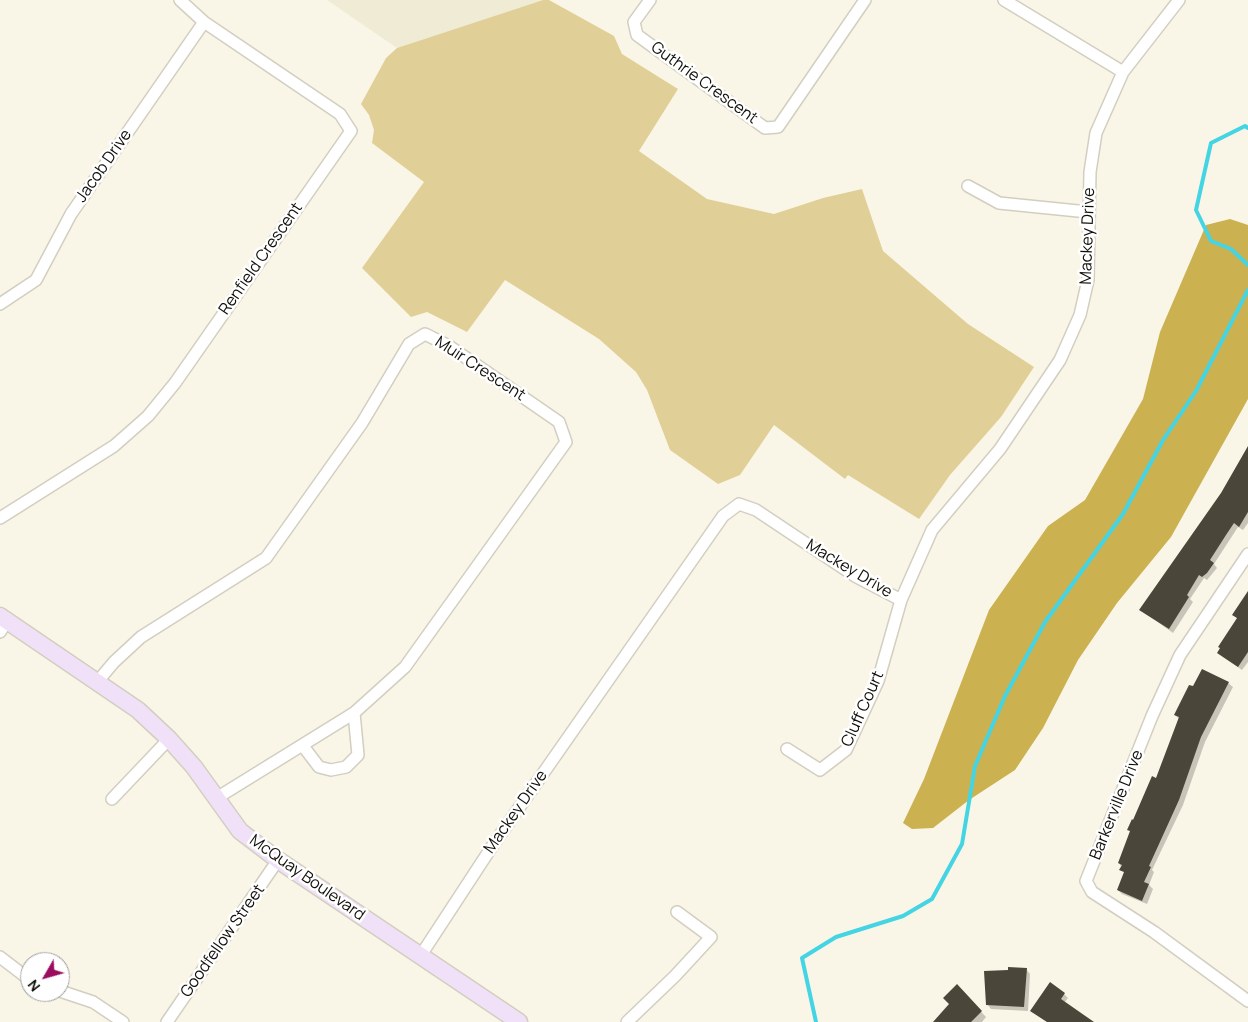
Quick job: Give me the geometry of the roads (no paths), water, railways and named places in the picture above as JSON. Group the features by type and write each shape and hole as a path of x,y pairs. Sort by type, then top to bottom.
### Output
{"street":[{"name":"Renfield Crescent","path":"0,518 114,446 148,416 175,383 351,131 340,114 204,22 180,0"},
{"name":"Guthrie Crescent","path":"650,0 634,22 636,34 765,128 778,127 865,0"},
{"path":"1004,0 1123,72"},
{"name":"Mackey Drive","path":"421,956 492,845 723,516 739,504 756,510 856,576 901,600 932,530 1000,449 1060,360 1071,338 1080,315 1088,280 1090,172 1096,133 1123,72 1179,0"},
{"name":"Jacob Drive","path":"0,304 36,280 71,214 204,22"},
{"path":"968,186 999,203 1088,212"},
{"name":"Muir Crescent","path":"98,681 114,662 141,637 266,558 362,423 409,344 426,334 449,346 559,422 566,442 405,667 354,714 215,799"},
{"name":"Barkerville Drive","path":"1248,554 1180,655 1152,716 1086,881 1092,892 1154,932 1248,1001"},
{"name":"Cluff Court","path":"787,749 820,770 846,750 878,681 901,600"},
{"name":"McQuay Boulevard","path":"2,623 98,681 138,710 169,739 194,767 215,799 240,831 278,860 519,1022"},
{"path":"303,746 319,767 331,770 346,767 358,756 354,714"},
{"path":"112,799 169,739"},
{"name":"Goodfellow Street","path":"167,1022 278,860"},
{"path":"627,1022 675,976 710,937 677,912"},
{"path":"0,957 20,972"},
{"path":"70,994 93,1002 123,1022"}],"waterway":[{"path":"1248,128 1245,126 1211,143 1196,210 1211,241 1231,249 1248,265"},
{"path":"816,1022 802,958 836,937 903,916 932,899 962,844 975,766 1005,696 1045,622 1123,514 1163,440 1196,391 1248,290"}]}
